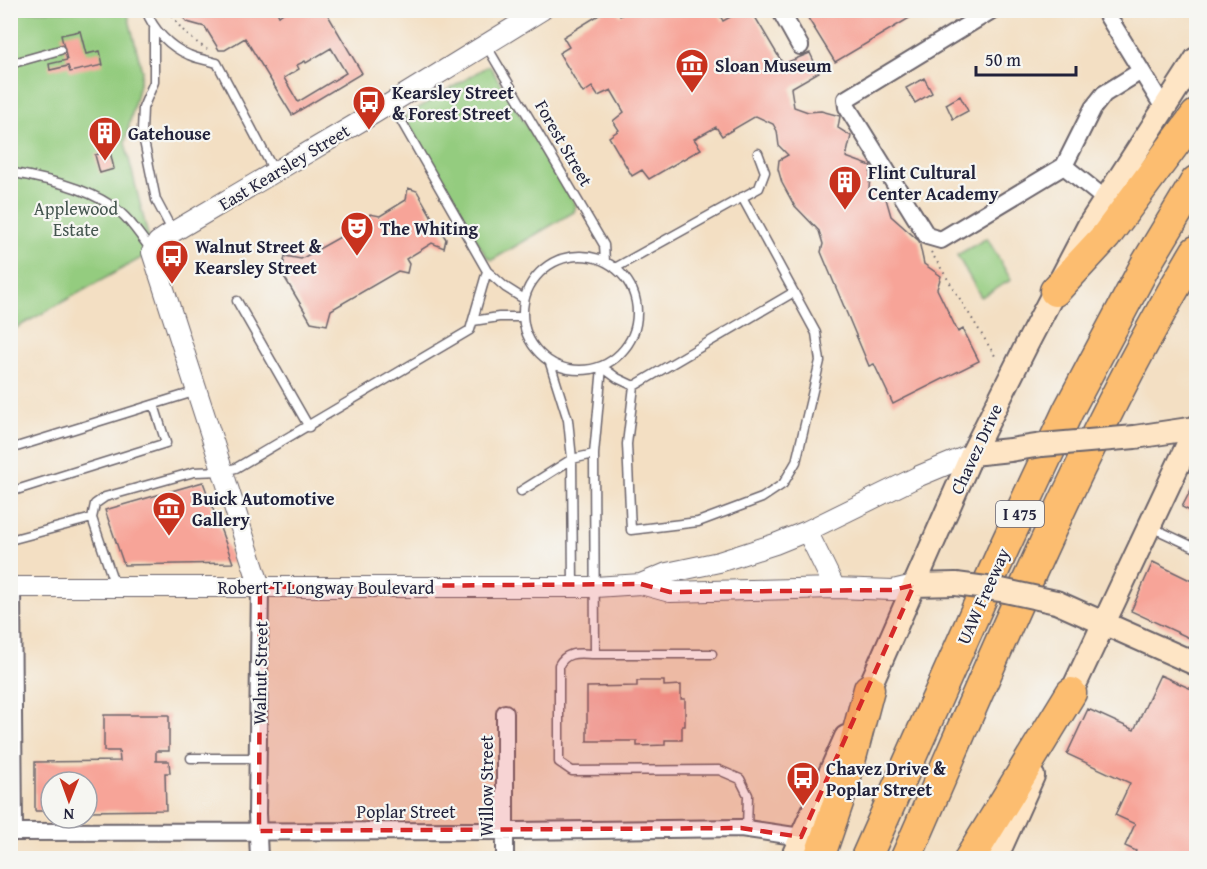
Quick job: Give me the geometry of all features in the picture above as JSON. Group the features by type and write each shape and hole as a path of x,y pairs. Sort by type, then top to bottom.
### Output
{"highway":[{"path":"1055,291 1106,236 1197,115"},
{"name":"UAW Freeway","path":"866,858 1002,550 1068,411 1146,264 1197,181"},
{"name":"UAW Freeway","path":"906,858 1041,550 1078,472 1129,370 1197,250"},
{"path":"810,848 843,788 869,689"},
{"path":"970,858 1071,693"}],"main road":[{"name":"Chavez Drive","path":"869,689 972,454 1089,225 1197,59"},
{"name":"Robert T Longway Boulevard","path":"972,454 1135,437 1196,428"},
{"path":"996,858 1196,428"},
{"name":"Robert T Longway Boulevard","path":"914,585 956,584 1001,590 1056,602 1197,664"},
{"path":"792,858 810,848"}],"street":[{"name":"East Kearsley Street","path":"152,252 158,242 173,232 391,103 542,10"},
{"path":"780,10 800,46"},
{"path":"993,10 846,99 847,106 929,244 941,240 1065,166 1093,108 1104,94 1141,71"},
{"path":"1104,10 1164,108"},
{"path":"1065,166 1105,199"},
{"name":"Walnut Street","path":"152,252 260,587 257,813 259,858"},
{"name":"Robert T Longway Boulevard","path":"641,584 667,573 749,554 807,531 919,476 972,454"},
{"path":"807,531 835,588"},
{"name":"Robert T Longway Boulevard","path":"11,587 595,587 641,584 670,592 835,588 893,590 914,585"},
{"path":"11,587 12,832"},
{"name":"Willow Street","path":"505,713 505,858"},
{"name":"Poplar Street","path":"12,832 747,829 810,848"}],"lane":[{"path":"146,10 154,29 154,82 143,108 142,131 156,200 173,232"},
{"path":"154,29 189,56 217,63 274,172"},
{"name":"Forest Street","path":"486,45 604,245 605,261"},
{"path":"10,64 60,50"},
{"path":"391,103 487,271 505,287 524,299"},
{"path":"615,268 759,188 765,172 758,153"},
{"path":"10,172 63,184 112,206 129,222 152,252"},
{"path":"634,386 627,444 631,530 698,522 762,498 783,484 796,462 820,361 816,333 742,197"},
{"path":"572,256 589,256 605,261 615,268 621,272 632,287 638,306 637,324 631,342 619,357 602,367 585,371 566,370 550,363 536,351 526,335 522,317 524,299 531,283 542,270 556,261 572,256"},
{"path":"471,326 487,271"},
{"path":"634,386 794,292"},
{"path":"237,301 309,427"},
{"path":"115,587 92,518 95,504 105,497 194,472 236,468 309,427 471,326 499,317 522,317"},
{"path":"550,363 568,420 572,459 573,587"},
{"path":"602,367 617,378 634,386"},
{"path":"595,654 594,454 602,367"},
{"path":"10,449 197,391"},
{"path":"10,492 166,443 154,405"},
{"path":"521,491 572,459 594,454"},
{"path":"10,540 92,518"},
{"path":"1149,526 1197,548"},
{"path":"712,654 568,654 559,664 559,762 572,771 719,770 740,779 748,795 747,829"},
{"path":"192,758 259,758"}],"path":[{"path":"170,10 177,25 185,34 207,49"},
{"path":"929,244 997,359"}],"highlighted area":[{"path":"641,584 670,592 893,590 914,585 801,837 741,828 259,831 260,587"}],"green space":[{"name":"Applewood Estate","path":"11,11 127,11 142,71 125,143 152,252 11,331"},
{"path":"489,65 576,205 574,212 492,260 486,256 404,117"},
{"path":"987,238 1011,280 981,297 957,255"}],"building":[{"path":"177,10 276,10 279,16 287,10 325,10 362,73 292,115 245,38 225,50 219,50 205,27 187,22","holes":["331,48 346,73 298,102 284,78 299,69 297,65 305,61 306,63"]},
{"path":"607,10 617,10 620,16 630,10 717,10 723,21 743,10 751,10 783,64 810,53 819,72 791,88 794,107 808,112 821,111 840,116 838,128 851,136 846,157 871,166 869,189 885,195 891,216 919,241 924,264 941,276 937,289 958,332 963,329 979,361 893,404 874,364 869,366 821,252 823,244 819,231 794,205 782,183 778,169 779,160 788,155 779,146 777,131 773,124 756,116 722,136 716,127 694,139 701,149 649,179 642,170 632,176 609,137 619,130 613,121 624,112 611,90 598,96 592,87 583,93 559,53 569,47 563,37"},
{"path":"803,10 923,10 835,62"},
{"path":"80,31 86,54 100,51 103,65 70,72 68,66 50,70 49,64 67,60 61,35"},
{"path":"924,78 932,93 915,103 906,88"},
{"path":"960,96 968,111 953,119 946,104"},
{"name":"Gatehouse","path":"110,151 114,169 100,173 95,155"},
{"name":"The Whiting","path":"408,188 417,191 446,239 444,248 432,243 406,259 409,264 407,273 398,271 331,310 327,325 311,322 282,273 285,256 301,259 367,222 370,214 380,216 406,200"},
{"path":"1196,480 1196,514 1182,507"},
{"name":"Buick Automotive Gallery","path":"203,482 233,563 124,565 105,510"},
{"path":"1153,562 1196,583 1196,641 1131,611"},
{"path":"1160,675 1196,691 1196,858 1133,858 1136,851 1125,846 1135,824 1115,815 1130,783 1067,754 1088,709 1134,730"},
{"path":"637,681 664,681 664,686 681,685 681,699 685,699 685,726 682,726 682,740 665,740 665,745 637,746 637,741 587,741 587,687 637,686"},
{"path":"104,715 169,715 169,751 156,751 156,761 169,761 170,773 165,773 166,810 99,811 99,770 39,770 39,811 35,811 35,762 120,761 119,751 104,751"}],"place":[{"name":"Sloan Museum","path":"692,94"},
{"name":"Kearsley Street & Forest Street","path":"369,131"},
{"name":"Gatehouse","path":"105,162"},
{"name":"Flint Cultural Center Academy","path":"845,211"},
{"name":"The Whiting","path":"357,257"},
{"name":"Walnut Street & Kearsley Street","path":"172,285"},
{"name":"Buick Automotive Gallery","path":"169,537"},
{"name":"Chavez Drive & Poplar Street","path":"803,807"}]}
